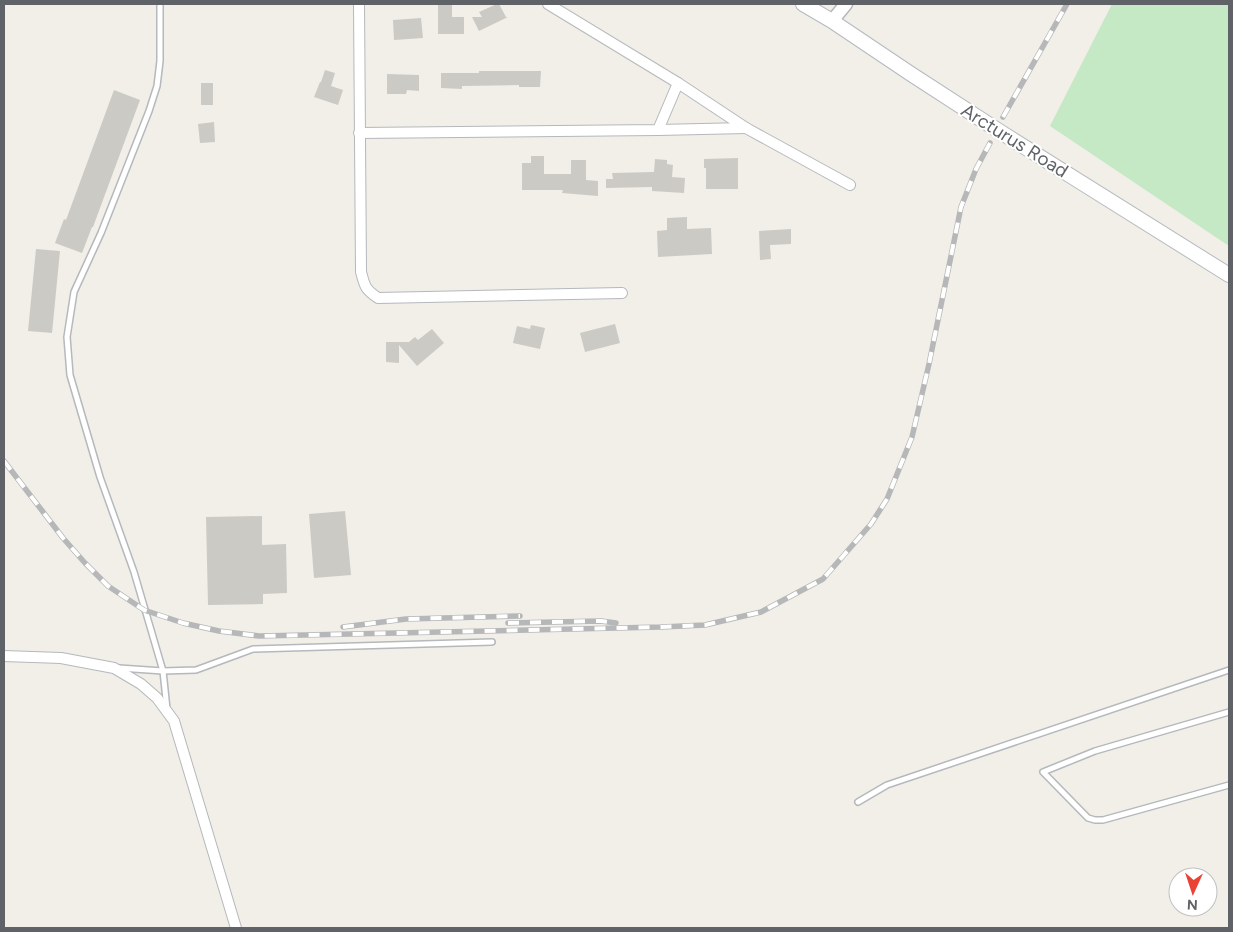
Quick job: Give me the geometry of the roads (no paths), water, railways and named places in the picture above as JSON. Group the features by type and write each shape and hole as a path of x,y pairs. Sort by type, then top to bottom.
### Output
{"main road":[{"name":"Arcturus Road","path":"803,4 832,21 999,131 1229,275"}],"street":[{"path":"358,4 361,272 364,286 378,298 622,293"},
{"path":"548,4 678,83 746,128 850,185"},
{"path":"832,21 846,4"},
{"path":"658,130 678,83"},
{"path":"359,133 746,128"},
{"path":"4,656 61,658 114,668 141,684 157,698 174,721 236,928"}],"lane":[{"path":"160,4 160,61 157,86 104,225 74,292 67,337 70,375 100,477 134,572 163,671 167,712"},
{"path":"114,668 163,671 196,670 253,649 492,642"},
{"path":"858,802 887,785 1229,670"},
{"path":"1229,712 1095,751 1043,772 1088,818 1095,820 1103,820 1229,785"}],"railway":[{"path":"1003,117 1067,4"},
{"path":"4,461 63,538 108,586 144,610 183,623 219,631 259,636 661,627 705,625 761,612 823,579 871,524 887,499 912,437 961,207 976,169 990,143"},
{"path":"343,627 406,619 520,616"},
{"path":"508,623 601,621 616,623"}]}
